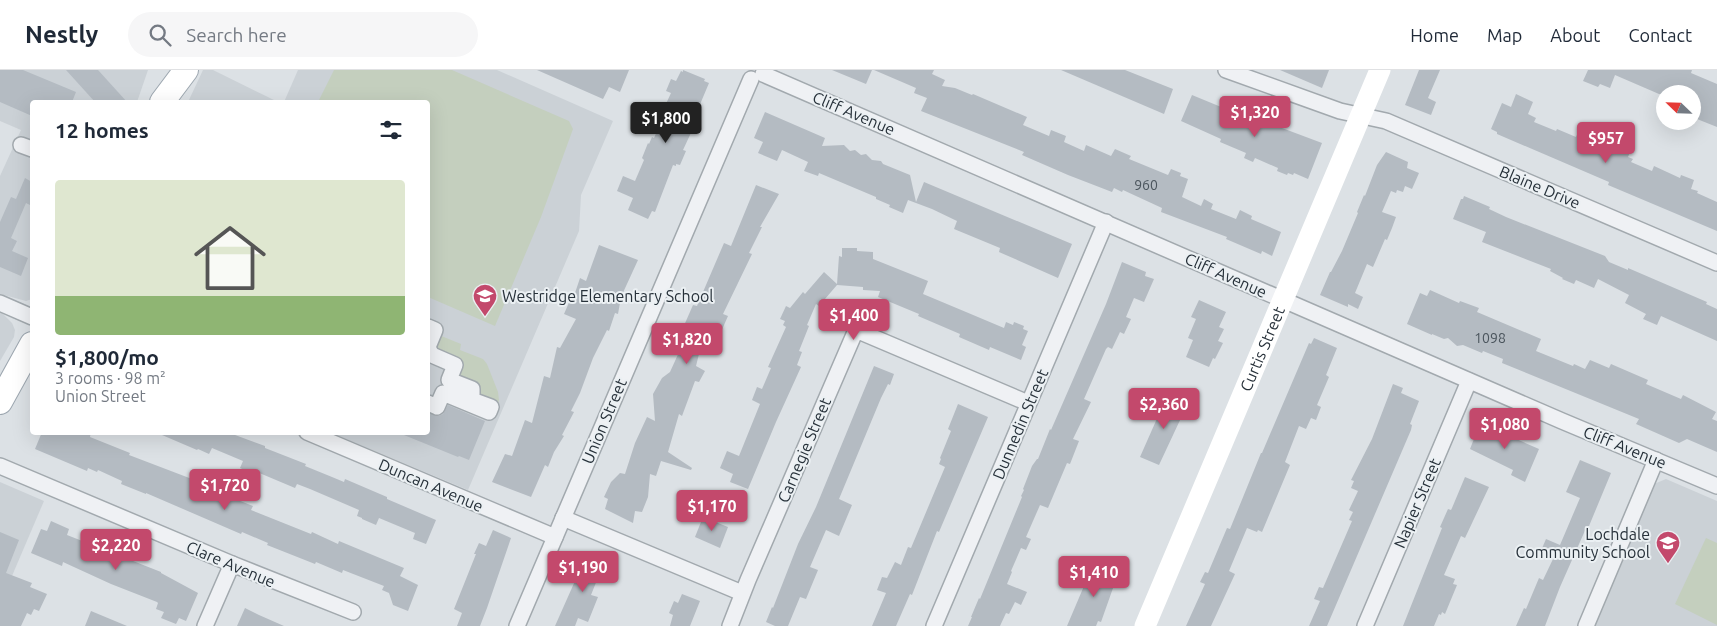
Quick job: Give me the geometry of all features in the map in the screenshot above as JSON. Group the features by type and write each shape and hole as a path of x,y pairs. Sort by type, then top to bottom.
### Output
{"main road":[{"path":"163,100 164,70"},
{"path":"163,100 186,70"},
{"path":"0,402 30,348"}],"street":[{"name":"Blaine Drive","path":"1226,70 1340,111 1386,120 1717,263"},
{"name":"Curtis Street","path":"1145,626 1380,70"},
{"name":"Cliff Avenue","path":"755,73 1106,222 1469,381 1717,486"},
{"name":"Union Street","path":"517,626 755,73"},
{"name":"Dunnedin Street","path":"934,626 1106,222"},
{"path":"0,303 30,316"},
{"path":"430,327 435,330 430,343"},
{"name":"Carnegie Street","path":"730,626 742,593 856,330 1028,403"},
{"path":"430,352 432,355 455,365 449,380 472,389 472,400 491,407 489,412 443,393 437,407 430,404"},
{"name":"Napier Street","path":"1365,626 1469,381"},
{"name":"Duncan Avenue","path":"314,435 555,537"},
{"path":"1586,626 1656,460"},
{"name":"Clare Avenue","path":"0,466 232,564 353,612"},
{"path":"563,518 742,593"},
{"path":"205,626 232,564"}],"shaded area":[{"path":"0,70 148,70 138,100 30,100 30,300 26,301 0,294 0,176 21,130 0,121"},
{"path":"203,70 213,70 274,100 189,100"},
{"name":"Westridge Elementary School","path":"298,70 497,70 613,121 581,195 579,231 468,490 337,435 430,435 430,100 285,100"},
{"path":"0,311 12,323 15,330 14,337 0,361"},
{"name":"Lochdale Community School","path":"1666,479 1717,501 1717,626 1593,626 1654,484"},
{"path":"0,482 44,501 0,604"}],"green space":[{"path":"334,70 452,70 569,121 573,129 541,217 495,326 430,298 430,100 319,100"},
{"path":"434,333 461,344 460,350 483,359 487,364 498,392 497,410 449,380 454,365 430,348 430,342"},
{"path":"1706,538 1717,543 1717,625 1675,604"}],"building":[{"path":"0,70 23,70 76,92 73,100 30,100 30,115 0,102"},
{"path":"66,70 98,70 125,100 93,100"},
{"path":"537,70 629,70 620,92 609,87 603,99"},
{"path":"683,70 705,79 704,81 709,83 693,121 696,122 683,150 686,151 680,165 673,165 655,212 652,211 648,219 628,210 633,198 617,191 623,176 635,181 644,160 642,158 648,143 652,137 654,138 668,107 665,106 671,93 666,91 671,79 676,81"},
{"path":"832,70 872,70 866,84"},
{"path":"874,70 934,70 932,74 945,80 942,86 973,94 1027,117 1023,125 1049,136 1051,130 1066,136 1064,142 1084,151 1086,145 1111,156 1115,149 1131,156 1129,159 1168,175 1171,169 1181,173 1180,176 1188,179 1182,197 1201,206 1204,199 1213,204 1211,209 1236,219 1240,210 1252,216 1251,219 1281,232 1272,256 1262,251 1261,254 1226,239 1227,237 1161,212 1162,208 1123,190 1122,192 1114,188 1112,192 1068,175 1022,155 1024,152 921,111 927,98 914,93 916,88"},
{"path":"1061,70 1125,70 1173,89 1164,114"},
{"path":"1280,70 1329,70 1322,88"},
{"path":"1419,70 1440,70 1428,98 1436,102 1431,115 1405,105"},
{"path":"1588,70 1692,70 1691,73 1717,84 1717,127 1701,121 1701,85 1656,85 1656,93 1615,75 1610,88 1600,84 1598,87 1583,81"},
{"path":"1516,94 1533,102 1528,114 1536,118 1534,122 1576,137 1579,130 1582,131 1583,129 1595,134 1593,140 1611,148 1613,145 1630,152 1628,157 1633,159 1631,162 1652,171 1654,166 1680,178 1681,175 1694,180 1691,189 1717,202 1717,231 1608,185 1609,182 1497,134 1497,132 1491,129 1502,103 1511,107"},
{"path":"1192,95 1243,116 1245,114 1322,143 1308,179 1294,173 1293,175 1288,173 1287,175 1277,171 1278,168 1255,158 1253,162 1244,158 1246,153 1220,142 1221,139 1181,121"},
{"path":"765,112 825,138 822,146 844,145 850,151 855,150 861,155 866,154 872,160 881,161 883,164 910,175 916,202 924,182 1072,244 1058,278 999,252 1000,248 954,229 957,221 932,209 908,200 903,213 889,207 890,205 876,199 876,197 819,173 818,176 804,171 808,162 782,150 777,161 758,153 763,142 754,138"},
{"path":"1386,152 1408,162 1407,168 1419,173 1412,189 1405,186 1403,192 1397,190 1396,193 1391,191 1382,212 1396,217 1392,228 1373,267 1367,264 1355,293 1363,297 1358,309 1348,304 1348,307 1320,295 1342,251 1377,165"},
{"path":"25,178 30,181 30,205 26,203 11,238 17,241 12,251 28,258 21,276 0,267 0,222 11,197 16,199"},
{"path":"756,185 779,194 760,227 762,227 749,253 752,254 723,314 728,316 713,350 701,346 696,366 705,371 699,382 695,381 682,416 679,414 668,452 692,468 691,470 661,461 656,476 650,474 648,497 642,512 635,511 633,523 605,509 608,499 604,497 611,482 620,473 625,474 635,443 647,417 655,421 653,394 662,378 670,372 685,339 679,337 693,305 697,306 724,243 731,246"},
{"path":"1464,196 1490,207 1489,209 1506,217 1605,256 1609,262 1628,270 1628,268 1707,302 1706,304 1717,309 1717,341 1661,316 1657,325 1643,319 1646,314 1625,303 1629,295 1598,279 1594,288 1576,280 1574,284 1562,279 1550,271 1551,269 1482,242 1486,232 1453,219"},
{"path":"599,245 638,260 621,297 618,314 615,313 609,331 607,330 593,358 571,411 574,412 562,435 564,436 554,452 548,467 545,465 531,497 492,482 505,454 512,456 525,420 532,423 544,376 550,378 557,347 560,348 576,319 564,314 571,298 573,299 580,278 586,281"},
{"path":"842,248 857,248 857,251 873,252 873,259 928,281 923,294 1004,328 1006,322 1013,325 1014,322 1024,326 1023,329 1028,331 1022,345 1026,347 1021,360 990,347 989,350 959,337 960,334 878,297 880,291 863,290 863,287 837,285 819,306 816,304 799,351 802,352 797,365 801,367 748,489 730,482 733,474 720,468 727,451 739,456 760,404 752,400 757,387 762,389 771,368 768,367 786,327 783,325 785,321 780,319 786,306 790,308 803,292 805,294 824,272 837,284 839,256 842,257"},
{"path":"1122,262 1146,272 1145,276 1154,279 1144,302 1134,298 1126,317 1131,319 1124,334 1120,332 1112,349 1108,347 1106,349 1084,399 1091,402 1073,439 1079,441 1070,464 1067,463 1048,508 1040,505 1026,537 1031,539 1026,550 1021,548 1011,571 1007,584 1027,592 1021,605 1015,602 1009,614 1006,613 1000,626 968,626 1022,497 1023,489 1032,466 1038,459 1051,430 1106,304"},
{"path":"1430,290 1459,303 1460,301 1479,308 1477,312 1541,339 1536,351 1585,369 1590,360 1609,368 1611,364 1648,380 1646,384 1681,399 1683,395 1716,412 1712,419 1717,421 1717,452 1687,439 1679,443 1636,424 1639,419 1502,363 1503,359 1463,345 1457,346 1448,338 1444,339 1432,335 1407,324 1420,293 1427,296"},
{"path":"1199,300 1226,312 1219,327 1224,329 1218,341 1223,343 1209,367 1186,357 1193,340 1188,338 1196,319 1191,317"},
{"path":"1314,338 1337,348 1326,375 1329,377 1317,405 1321,407 1316,420 1311,418 1306,429 1299,426 1285,462 1290,465 1262,532 1247,528 1229,571 1235,574 1211,626 1186,626 1205,584 1200,582 1205,572 1208,573 1227,528 1230,529 1309,343 1311,344"},
{"path":"874,366 894,374 890,385 888,384 881,398 839,499 852,505 839,536 826,530 810,567 818,570 806,599 800,597 788,626 775,626 766,622"},
{"path":"1393,384 1403,388 1401,393 1419,401 1410,424 1412,425 1411,430 1327,626 1309,626 1320,601 1314,599 1319,587 1323,588 1352,521 1349,520 1353,512 1349,510 1358,491 1351,488 1354,481 1351,480 1372,439"},
{"path":"1170,395 1188,403 1159,465 1140,457 1159,414 1157,414 1161,404 1165,406"},
{"path":"958,404 988,417 939,532 937,531 912,595 910,594 896,626 872,626 886,593 877,590 882,577 887,578 895,562 901,565 908,547 911,548 945,467 939,464 940,458 951,431 948,429"},
{"path":"448,405 485,421 469,460 404,435 430,435 430,414 439,416 443,414"},
{"path":"1481,421 1506,430 1505,434 1539,449 1525,482 1511,475 1513,470 1470,449"},
{"path":"41,435 90,435 90,437 130,453 129,455 226,492 225,495 253,506 251,510 311,534 312,532 338,544 339,541 404,568 400,576 418,585 408,611 393,605 389,593 382,590 384,586 343,570 342,573 316,562 315,564 267,545 268,543 242,532 241,534 121,484 122,481 98,470 97,472 88,468 87,471 35,449"},
{"path":"162,435 235,435 265,446 265,448 306,464 305,466 344,482 345,479 436,520 426,544 413,539 415,533 379,518 376,525 357,516 359,510 310,489 297,484 295,488 252,470 251,473 240,468 243,461 212,448 209,454"},
{"path":"1580,460 1611,473 1589,526 1587,526 1560,587 1545,626 1516,626 1524,608 1526,609 1539,578 1543,580 1553,559 1540,553 1546,539 1560,545 1580,498 1566,492"},
{"path":"1465,477 1489,487 1465,538 1461,536 1444,575 1455,579 1453,584 1457,585 1445,614 1442,612 1441,615 1439,614 1434,626 1403,626 1442,528 1440,527 1448,509 1451,510"},
{"path":"703,517 728,527 720,548 695,537"},
{"path":"51,521 69,529 67,535 161,572 198,593 186,621 179,618 176,624 161,618 164,612 156,609 157,602 63,562 62,566 31,553 41,529 47,531"},
{"path":"493,530 511,538 487,608 480,626 457,626 462,613 454,609 476,554 474,554 479,543 486,546"},
{"path":"0,532 19,540 6,573 32,583 30,587 47,594 39,611 34,609 31,615 27,613 21,626 0,626"},
{"path":"587,554 611,564 605,577 599,575 591,595 598,597 588,622 578,618 575,626 555,626"},
{"path":"1097,565 1118,574 1101,622 1098,621 1096,626 1067,626 1084,586 1081,585 1087,570 1094,573"},
{"path":"682,594 700,601 690,626 670,626 673,615 669,613 674,601 678,603"},
{"path":"245,608 259,615 284,626 237,626"},
{"path":"91,611 127,626 85,626"}],"place":[{"name":"Westridge Elementary School","path":"485,317"},
{"name":"Lochdale Community School","path":"1668,564"}]}
